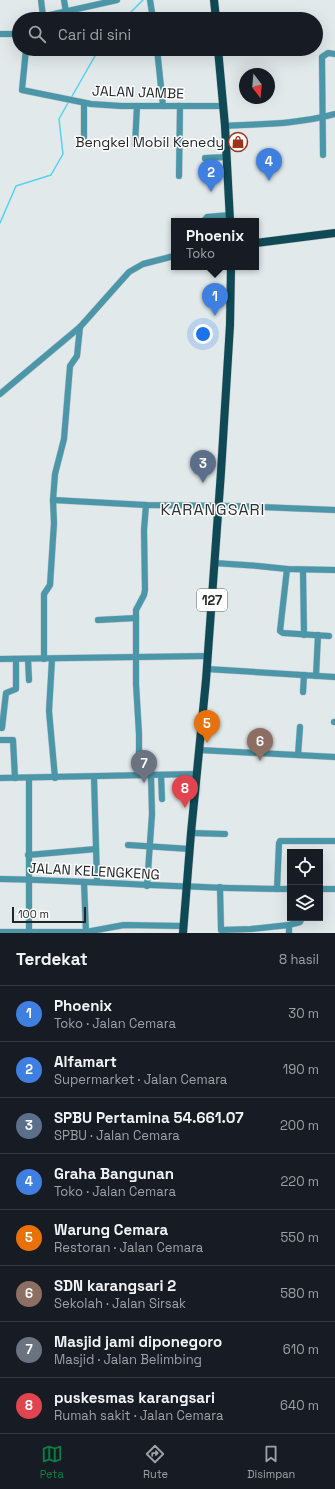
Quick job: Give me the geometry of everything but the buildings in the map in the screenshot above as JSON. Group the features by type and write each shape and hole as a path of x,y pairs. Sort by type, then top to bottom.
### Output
{"main road":[{"path":"214,0 215,12"},
{"path":"219,56 224,106 230,218"},
{"path":"259,243 335,233"},
{"name":"127","path":"184,930 196,774 207,669 219,506 230,325 231,270"}],"street":[{"path":"41,0 43,12"},
{"path":"64,0 66,12 100,2 113,0"},
{"path":"150,0 152,12"},
{"path":"0,34 12,34"},
{"path":"323,155 324,117 322,57 328,53 335,54"},
{"name":"JALAN JAMBE","path":"25,56 22,90 84,103 137,106 224,106"},
{"path":"158,56 163,106"},
{"path":"84,103 84,137"},
{"path":"135,145 137,106"},
{"path":"179,176 180,106"},
{"path":"225,126 292,123 335,114"},
{"path":"205,158 227,157"},
{"path":"206,218 230,218"},
{"path":"0,394 80,327 129,272 143,264 171,257"},
{"path":"44,659 44,594 50,585 54,523 53,500 55,474 64,439 70,366 77,356 80,327"},
{"path":"53,500 146,505 335,510"},
{"path":"139,775 139,734 136,684 136,618 137,608 145,590 144,530 146,505"},
{"path":"214,563 303,570 335,570"},
{"path":"287,569 280,630 283,633 329,636"},
{"path":"303,570 304,635"},
{"path":"98,620 136,618"},
{"path":"316,676 318,635"},
{"path":"0,728 2,728 6,693 16,689 9,659 207,656"},
{"path":"28,659 29,680"},
{"path":"52,659 49,704 55,778"},
{"path":"207,669 335,677"},
{"path":"303,692 304,675"},
{"path":"298,754 300,727"},
{"path":"0,740 13,740 15,778"},
{"path":"199,750 335,757"},
{"path":"161,774 162,799"},
{"path":"0,778 196,774"},
{"path":"147,886 152,814 151,775"},
{"path":"94,777 96,882"},
{"path":"29,778 29,932"},
{"path":"191,832 225,834"},
{"path":"277,889 280,841 335,841"},
{"path":"128,845 190,849"},
{"path":"28,855 96,849"},
{"name":"JALAN KELENGKENG","path":"0,879 96,882 147,886 287,889"},
{"path":"84,882 86,932"},
{"path":"220,887 221,930 251,929 289,925 300,921"},
{"path":"323,889 335,889"},
{"path":"0,932 86,932 124,925 184,930"},
{"path":"289,925 289,933"}],"waterway":[{"path":"131,12 143,0"},
{"path":"71,98 95,56"},
{"path":"0,223 16,186 51,175 63,154 59,119 69,101"}],"place":[{"name":"Bengkel Mobil Kenedy","path":"238,142"},
{"name":"Graha Bangunan","path":"269,181"},
{"name":"Alfamart","path":"211,192"},
{"name":"Phoenix","path":"215,316"},
{"name":"SPBU Pertamina 54.661.07","path":"203,483"},
{"name":"Warung Cemara","path":"207,743"},
{"name":"SDN karangsari 2","path":"260,761"},
{"name":"Masjid jami diponegoro","path":"144,783"},
{"name":"puskesmas karangsari","path":"185,808"}],"district":[{"name":"KARANGSARI","path":"213,509"}]}
